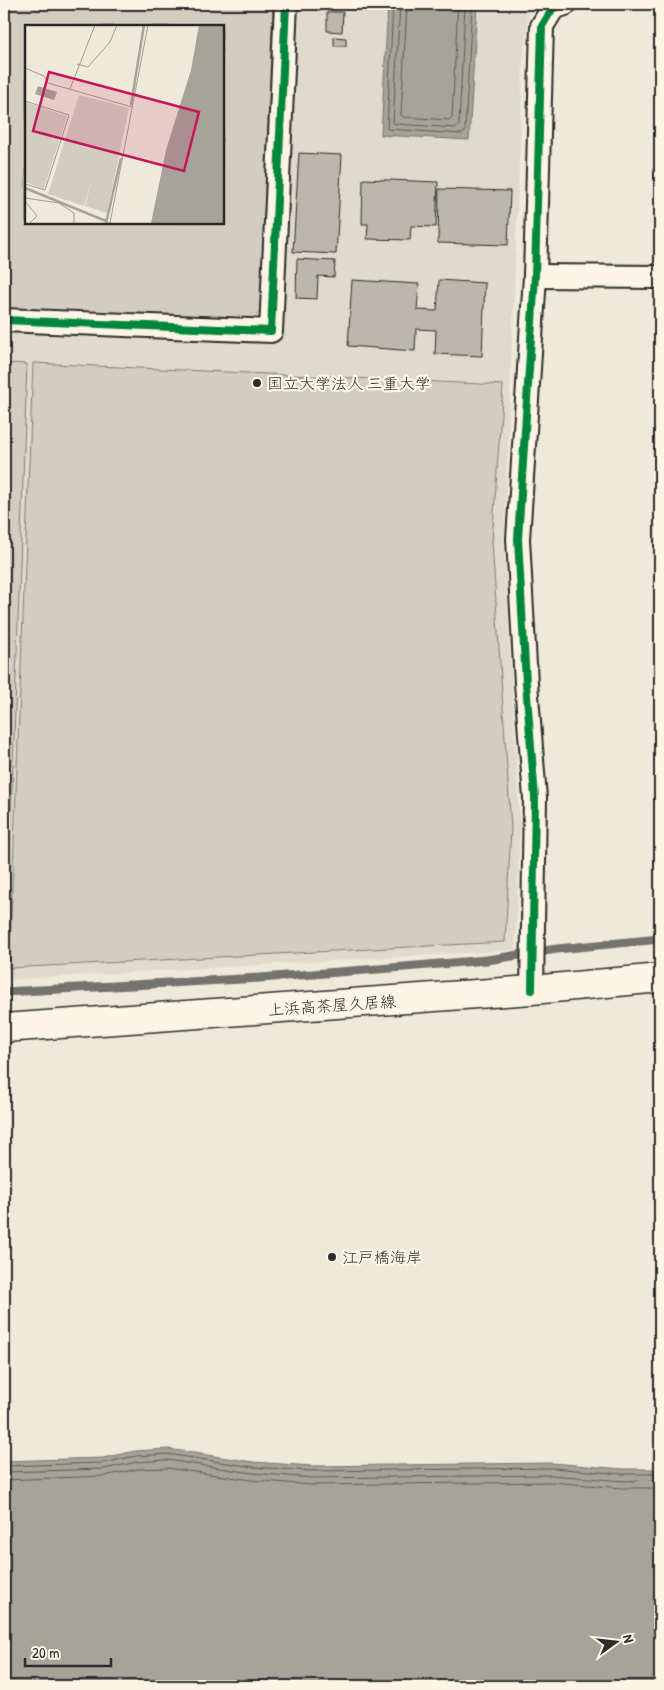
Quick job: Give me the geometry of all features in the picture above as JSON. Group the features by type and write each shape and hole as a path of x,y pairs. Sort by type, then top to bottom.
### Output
{"main road":[{"name":"上浜高茶屋久居線","path":"4,1028 532,990 660,978"}],"street":[{"path":"4,320 271,331 286,4"},
{"path":"532,990 535,798 518,539 535,276 542,26 553,8 565,4"},
{"path":"535,276 660,277"}],"shaded area":[{"name":"国立大学法人 三重大学","path":"4,4 533,4 529,9 523,64 504,544 520,827 515,950 4,980"},
{"path":"4,4 273,4 260,312 250,320 4,309"},
{"path":"4,363 27,364 6,968 4,968"},
{"name":"国立大学法人 三重大学","path":"33,363 503,385 492,542 511,828 505,942 9,968"}],"water":[{"path":"388,4 477,4 469,140 381,135"},
{"path":"168,1449 253,1462 312,1466 552,1463 623,1469 660,1469 660,1686 4,1686 4,1461 103,1458 135,1451"}],"building":[{"path":"656,4 660,4 660,60 655,60"},
{"path":"327,12 343,12 342,32 327,31"},
{"path":"334,37 346,38 346,46 334,46"},
{"path":"299,153 342,155 336,254 293,252"},
{"path":"363,179 438,182 436,227 411,226 410,240 367,239 368,224 362,224"},
{"path":"439,189 510,191 508,245 438,243"},
{"path":"297,259 335,261 334,277 318,276 317,299 296,298"},
{"path":"352,280 419,284 417,310 437,311 439,280 485,283 482,356 435,354 436,330 416,329 415,351 348,346"}],"waterway":[{"path":"4,992 260,978 404,967 487,960 557,949 660,939"}],"cycle path":[{"path":"4,320 271,331 286,4"},
{"path":"532,990 535,798 518,539 535,276 542,26 553,8 565,4"}],"place":[{"name":"国立大学法人 三重大学","path":"257,383"},
{"name":"江戸橋海岸","path":"332,1257"}]}
